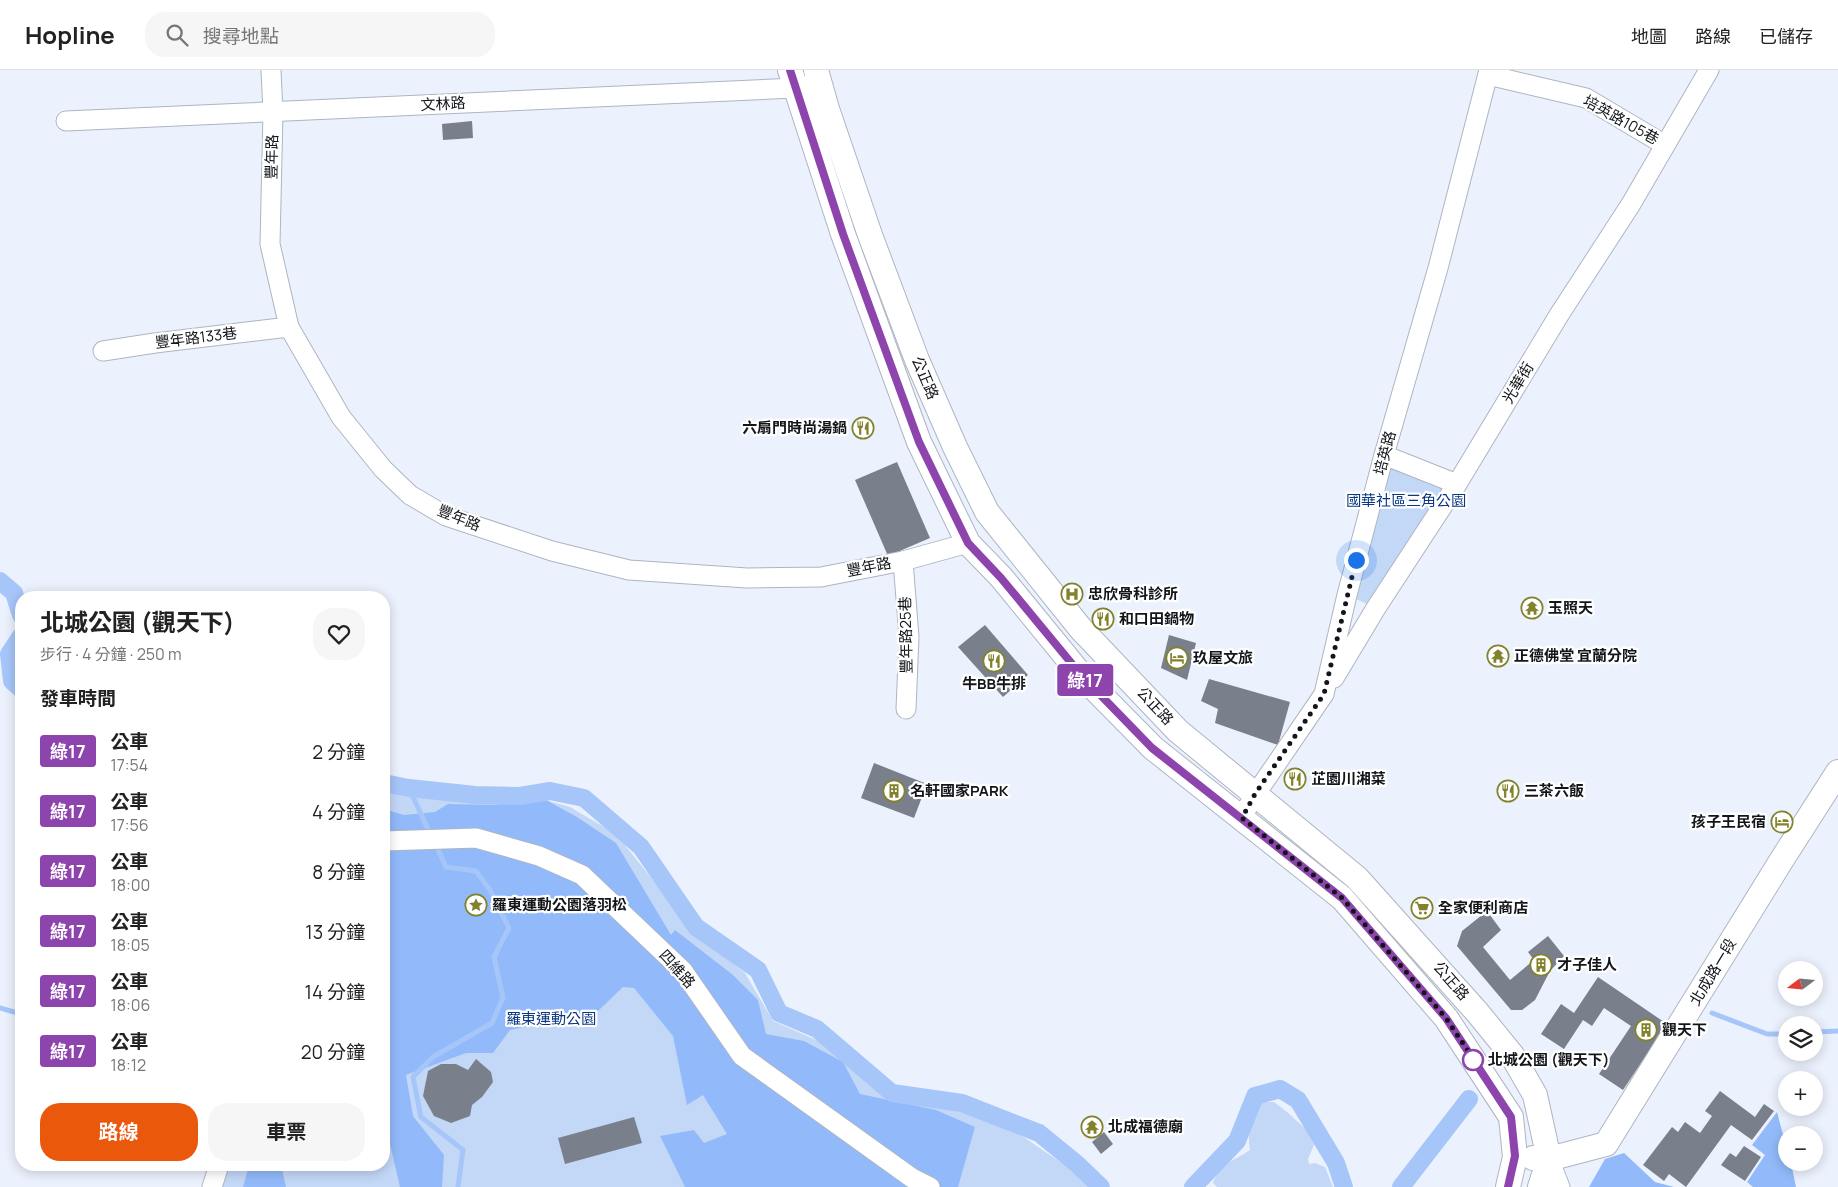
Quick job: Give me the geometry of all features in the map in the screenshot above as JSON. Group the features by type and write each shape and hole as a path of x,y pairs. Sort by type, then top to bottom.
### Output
{"street":[{"name":"豐年路","path":"272,70 270,244 289,327 341,417 383,470 410,495 446,516 552,551 629,570 747,578 820,577 903,560 968,543"},
{"name":"光華街","path":"1324,694 1376,608 1457,484 1666,145 1709,70"},
{"name":"培英路105巷","path":"1488,72 1586,98 1666,145"},
{"name":"培英路","path":"1242,818 1255,794 1324,694 1347,595 1384,455 1438,268 1488,72"},
{"name":"文林路","path":"66,121 273,112 818,76"},
{"name":"公正路","path":"818,76 870,235 917,360 987,512 1081,629 1178,731 1357,878 1433,960 1506,1048 1535,1095 1549,1159"},
{"name":"公正路","path":"792,79 843,234 919,442 968,543 1001,578 1088,683 1152,748 1342,898 1446,1018 1511,1117 1515,1156 1508,1187"},
{"name":"豐年路133巷","path":"103,352 155,343 289,327"},
{"path":"1384,455 1457,484"},
{"name":"豐年路25巷","path":"903,560 910,636 906,709"},
{"name":"北成路一段","path":"1515,1156 1549,1159 1606,1144 1838,772"},
{"name":"四維路","path":"390,841 476,838 538,856 582,875 683,971 742,1056 912,1178 930,1187"},
{"path":"1540,1187 1549,1159"},
{"path":"1549,1159 1560,1187"},
{"path":"212,1187 217,1171"}],"green space":[{"name":"國華社區三角公園","path":"1384,455 1457,484 1376,608 1347,595"},
{"name":"羅東運動公園","path":"390,788 415,794 513,791 570,807 616,834 697,935 745,973 773,1021 839,1050 902,1094 974,1110 1025,1138 1097,1187 219,1187 223,1171 390,1171"},
{"name":"羅東運動公園","path":"546,800 577,817 616,843 671,935 675,930 733,975 758,1000 766,1034 804,1041 843,1062 860,1094 936,1110 975,1127 958,1187 685,1187 660,1136 694,1130 704,1143 727,1134 703,1095 687,1105 673,1036 634,988 623,987 599,1010 510,1030 493,1053 466,1053 406,1075 413,1116 444,1155 442,1187 400,1187 390,1144 390,811 404,815 435,812 448,804 493,805"},
{"path":"1260,1102 1274,1102 1309,1132 1314,1145 1308,1159 1309,1164 1315,1163 1325,1167 1333,1187 1217,1187 1213,1183 1224,1166 1250,1150 1250,1125"},
{"path":"1777,1112 1781,1126 1778,1126 1778,1171 1793,1171 1796,1187 1753,1187 1747,1182 1765,1155 1752,1145"},
{"path":"1624,1153 1655,1182 1674,1187 1589,1187 1605,1159"},
{"path":"247,1171 282,1171 286,1187 243,1187"}],"building":[{"path":"472,121 473,138 443,140 442,124"},
{"path":"897,462 930,538 888,556 855,480"},
{"name":"牛BB牛排","path":"985,625 1028,675 1003,697 958,647"},
{"name":"玖屋文旅","path":"1169,635 1196,643 1187,680 1161,668"},
{"path":"1209,679 1290,702 1278,745 1215,723 1218,709 1201,701"},
{"name":"名軒國家PARK","path":"874,763 927,784 914,818 861,798"},
{"name":"才子佳人","path":"1487,911 1501,930 1483,947 1510,980 1534,960 1528,952 1548,936 1564,956 1550,971 1535,1000 1522,1010 1511,1010 1457,946 1462,931"},
{"name":"觀天下","path":"1598,977 1667,1024 1623,1090 1599,1074 1631,1026 1604,1008 1592,1026 1583,1020 1564,1049 1541,1034 1561,1004 1574,1013"},
{"path":"476,1059 491,1072 493,1082 482,1097 472,1105 470,1116 451,1123 434,1116 423,1096 428,1071 441,1064 456,1064 468,1070"},
{"path":"1720,1091 1755,1117 1764,1104 1774,1111 1752,1140 1731,1125 1686,1187 1669,1174 1664,1181 1643,1165 1672,1127 1678,1132 1685,1122 1700,1133 1712,1116 1705,1111"},
{"path":"634,1117 642,1143 565,1164 558,1138"},
{"path":"1104,1132 1113,1144 1101,1154 1092,1142"},
{"path":"1744,1146 1761,1157 1745,1181 1721,1165 1730,1153 1736,1157"}],"waterway":[{"path":"0,581 14,593 15,596"},
{"path":"15,645 9,654 12,681 15,684"},
{"path":"390,784 475,795 520,796 550,791 584,798 641,847 696,927 758,970 779,1013 817,1029 892,1093 962,1103 1039,1133 1077,1164 1101,1187"},
{"path":"409,788 431,836"},
{"path":"435,843 446,867 476,871 490,890 509,928 494,957 503,998 492,1023 433,1057 413,1077 421,1117 463,1150 458,1187"},
{"path":"0,1008 15,1012"},
{"path":"1712,1013 1767,1034 1778,1034"},
{"path":"1823,1032 1838,1031"},
{"path":"1193,1187 1237,1141 1255,1096 1280,1089 1298,1100 1336,1163 1344,1187"},
{"path":"1401,1187 1469,1099"}],"bus line":[{"name":"綠17","path":"790,70 843,234 919,442 968,543 1001,578 1082,676 1152,748 1342,898 1446,1018 1511,1117 1515,1156 1508,1187"}],"place":[{"name":"六扇門時尚湯鍋","path":"863,428"},
{"name":"忠欣骨科診所","path":"1072,594"},
{"name":"玉照天","path":"1532,608"},
{"name":"和口田鍋物","path":"1103,619"},
{"name":"正德佛堂 宜蘭分院","path":"1498,656"},
{"name":"玖屋文旅","path":"1177,658"},
{"name":"牛BB牛排","path":"994,661"},
{"name":"芷園川湘菜","path":"1295,779"},
{"name":"名軒國家PARK","path":"894,791"},
{"name":"三茶六飯","path":"1508,791"},
{"name":"孩子王民宿","path":"1782,822"},
{"name":"羅東運動公園落羽松","path":"476,905"},
{"name":"全家便利商店","path":"1422,908"},
{"name":"才子佳人","path":"1541,965"},
{"name":"觀天下","path":"1646,1030"},
{"name":"北城公園 (觀天下)","path":"1473,1060"},
{"name":"北成福德廟","path":"1092,1127"}],"route":[{"path":"1356,560 1324,694 1255,794 1242,818 1342,898 1446,1018 1476,1063 1473,1060"}]}
